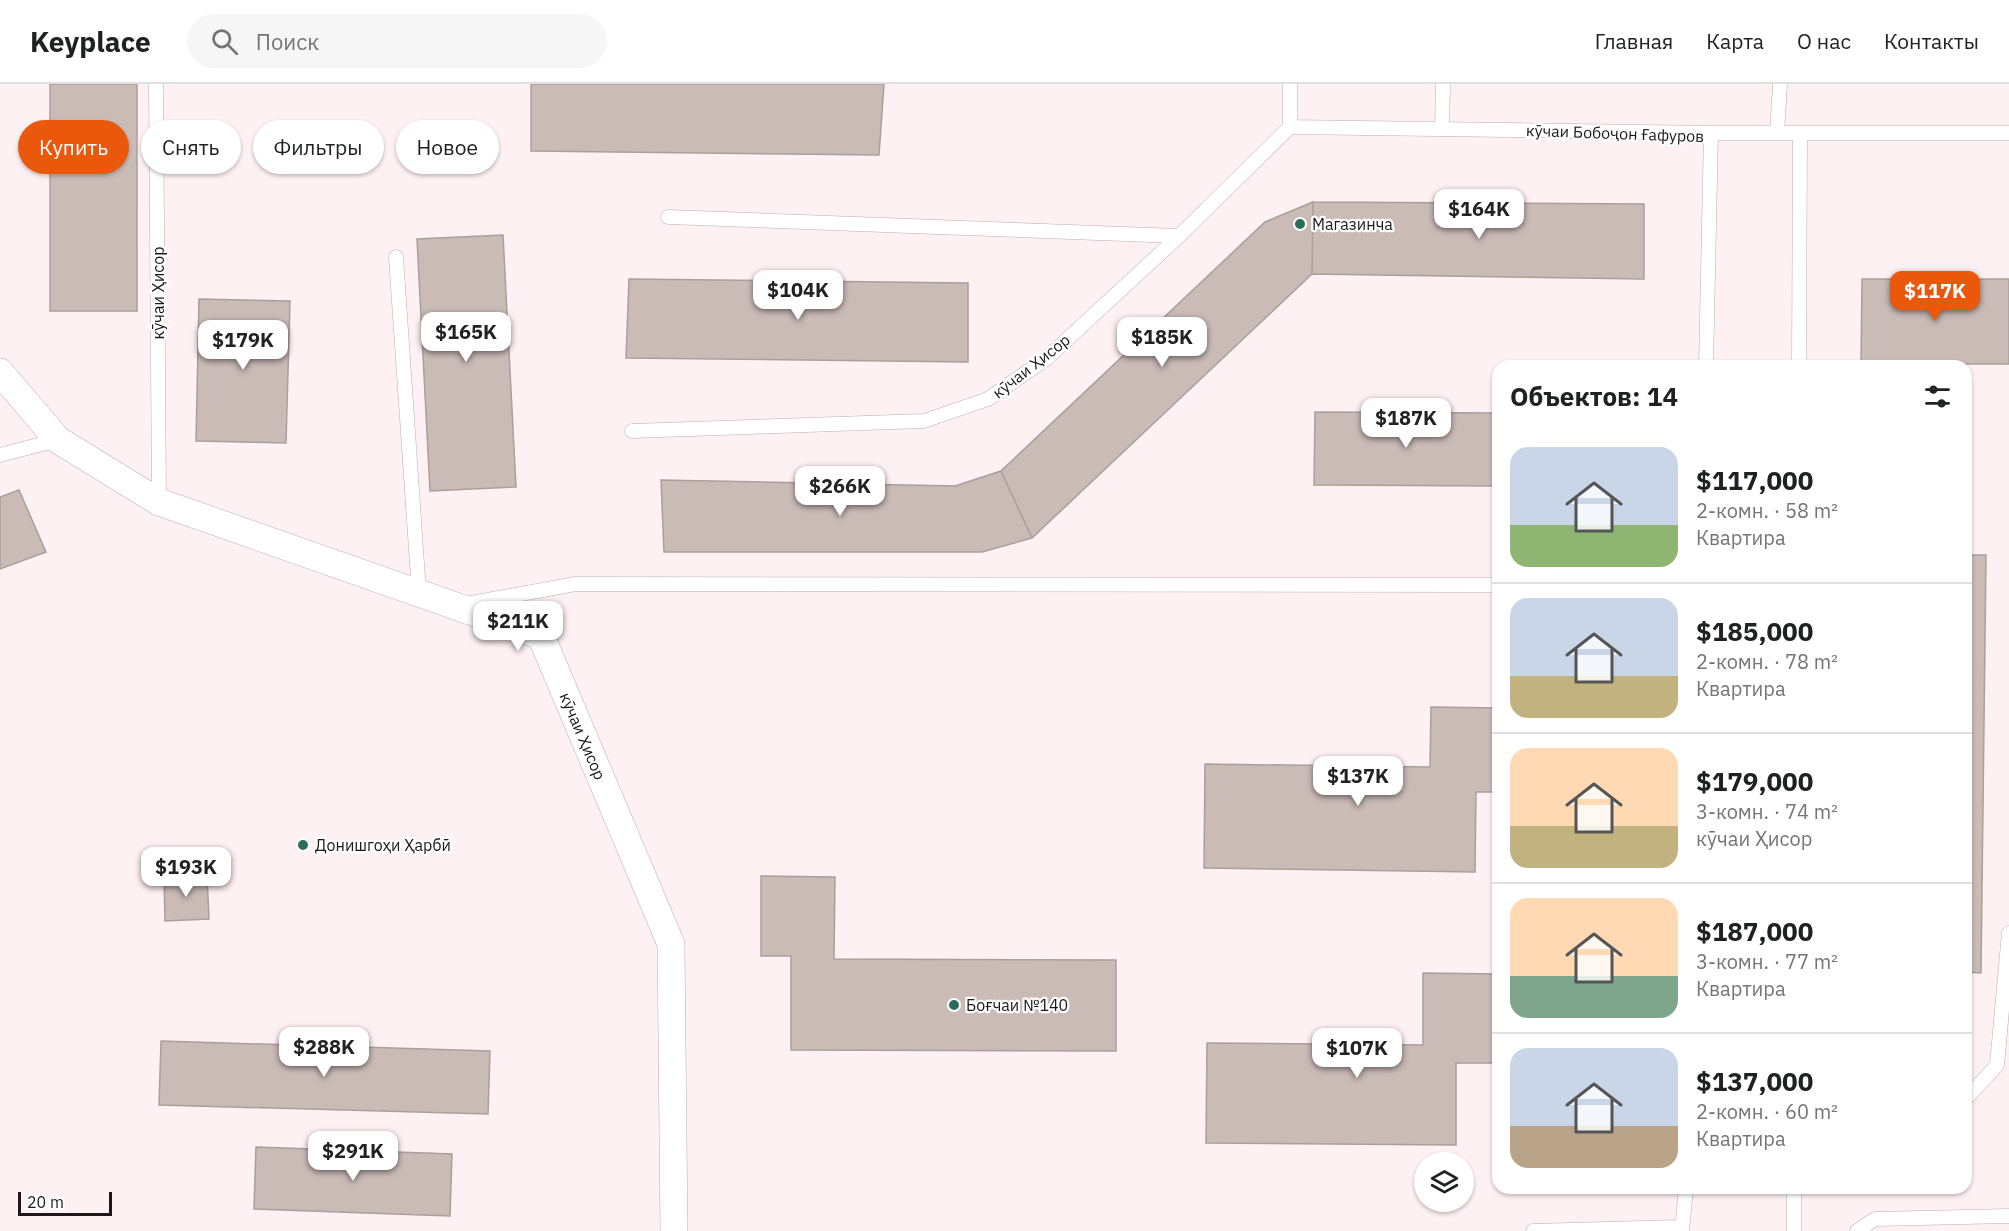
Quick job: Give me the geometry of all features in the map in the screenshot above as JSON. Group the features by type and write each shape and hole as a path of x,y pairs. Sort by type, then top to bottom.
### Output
{"street":[{"name":"кӯчаи Ҳисор","path":"0,372 58,440 159,502 541,636 671,944 674,1231"}],"lane":[{"name":"кӯчаи Ҳисор","path":"156,84 159,502"},
{"path":"1290,84 1290,127"},
{"path":"1442,129 1443,84"},
{"path":"1777,133 1780,84"},
{"name":"кӯчаи Ҳисор","path":"632,431 924,421 988,399 1046,359 1179,236 1290,127"},
{"name":"кӯчаи Бобоҷон Ғафуров","path":"1290,127 1711,133 1706,360"},
{"path":"1711,133 2009,133"},
{"path":"1799,360 1800,133"},
{"path":"668,217 1179,236"},
{"path":"396,257 419,593"},
{"path":"0,455 58,440"},
{"path":"455,606 575,584 1492,585"},
{"path":"1972,1092 1997,1065 2009,933"},
{"path":"1533,1231 1681,1229 1685,1194"},
{"path":"1794,1194 1794,1231"},
{"path":"1857,1231 1875,1219 2009,1216"}],"building":[{"path":"50,84 137,84 137,311 50,311 50,174 129,174 129,120 50,120"},
{"path":"531,84 884,84 879,155 531,151"},
{"path":"1313,202 1644,204 1644,279 1312,274"},
{"path":"1313,202 1312,274 1032,538 1001,471 1265,222"},
{"path":"503,235 516,487 430,491 417,239"},
{"path":"629,279 968,283 968,362 626,358"},
{"path":"1862,279 2009,279 2009,364 1972,364 1972,360 1861,360"},
{"path":"199,299 290,301 286,443 196,441"},
{"path":"1315,412 1492,413 1492,486 1314,485"},
{"path":"1001,471 1032,538 982,552 664,552 661,480 955,486"},
{"path":"19,490 46,552 0,569 0,497"},
{"path":"1972,555 1986,555 1981,973 1972,972"},
{"path":"1431,707 1492,708 1492,792 1476,792 1475,872 1204,868 1205,764 1430,767"},
{"path":"207,875 209,919 165,921 164,877"},
{"name":"Боғчаи №140","path":"761,876 835,877 834,959 1116,960 1116,1051 791,1050 791,956 761,956"},
{"path":"1423,973 1492,974 1492,1063 1456,1063 1456,1145 1206,1143 1207,1043 1423,1045"},
{"path":"161,1041 490,1051 488,1114 159,1105"},
{"path":"256,1147 452,1154 450,1216 254,1209"}],"place":[{"name":"Магазинча","path":"1300,224"},
{"name":"Донишгоҳи Ҳарбӣ","path":"303,845"},
{"name":"Боғчаи №140","path":"954,1005"}]}
